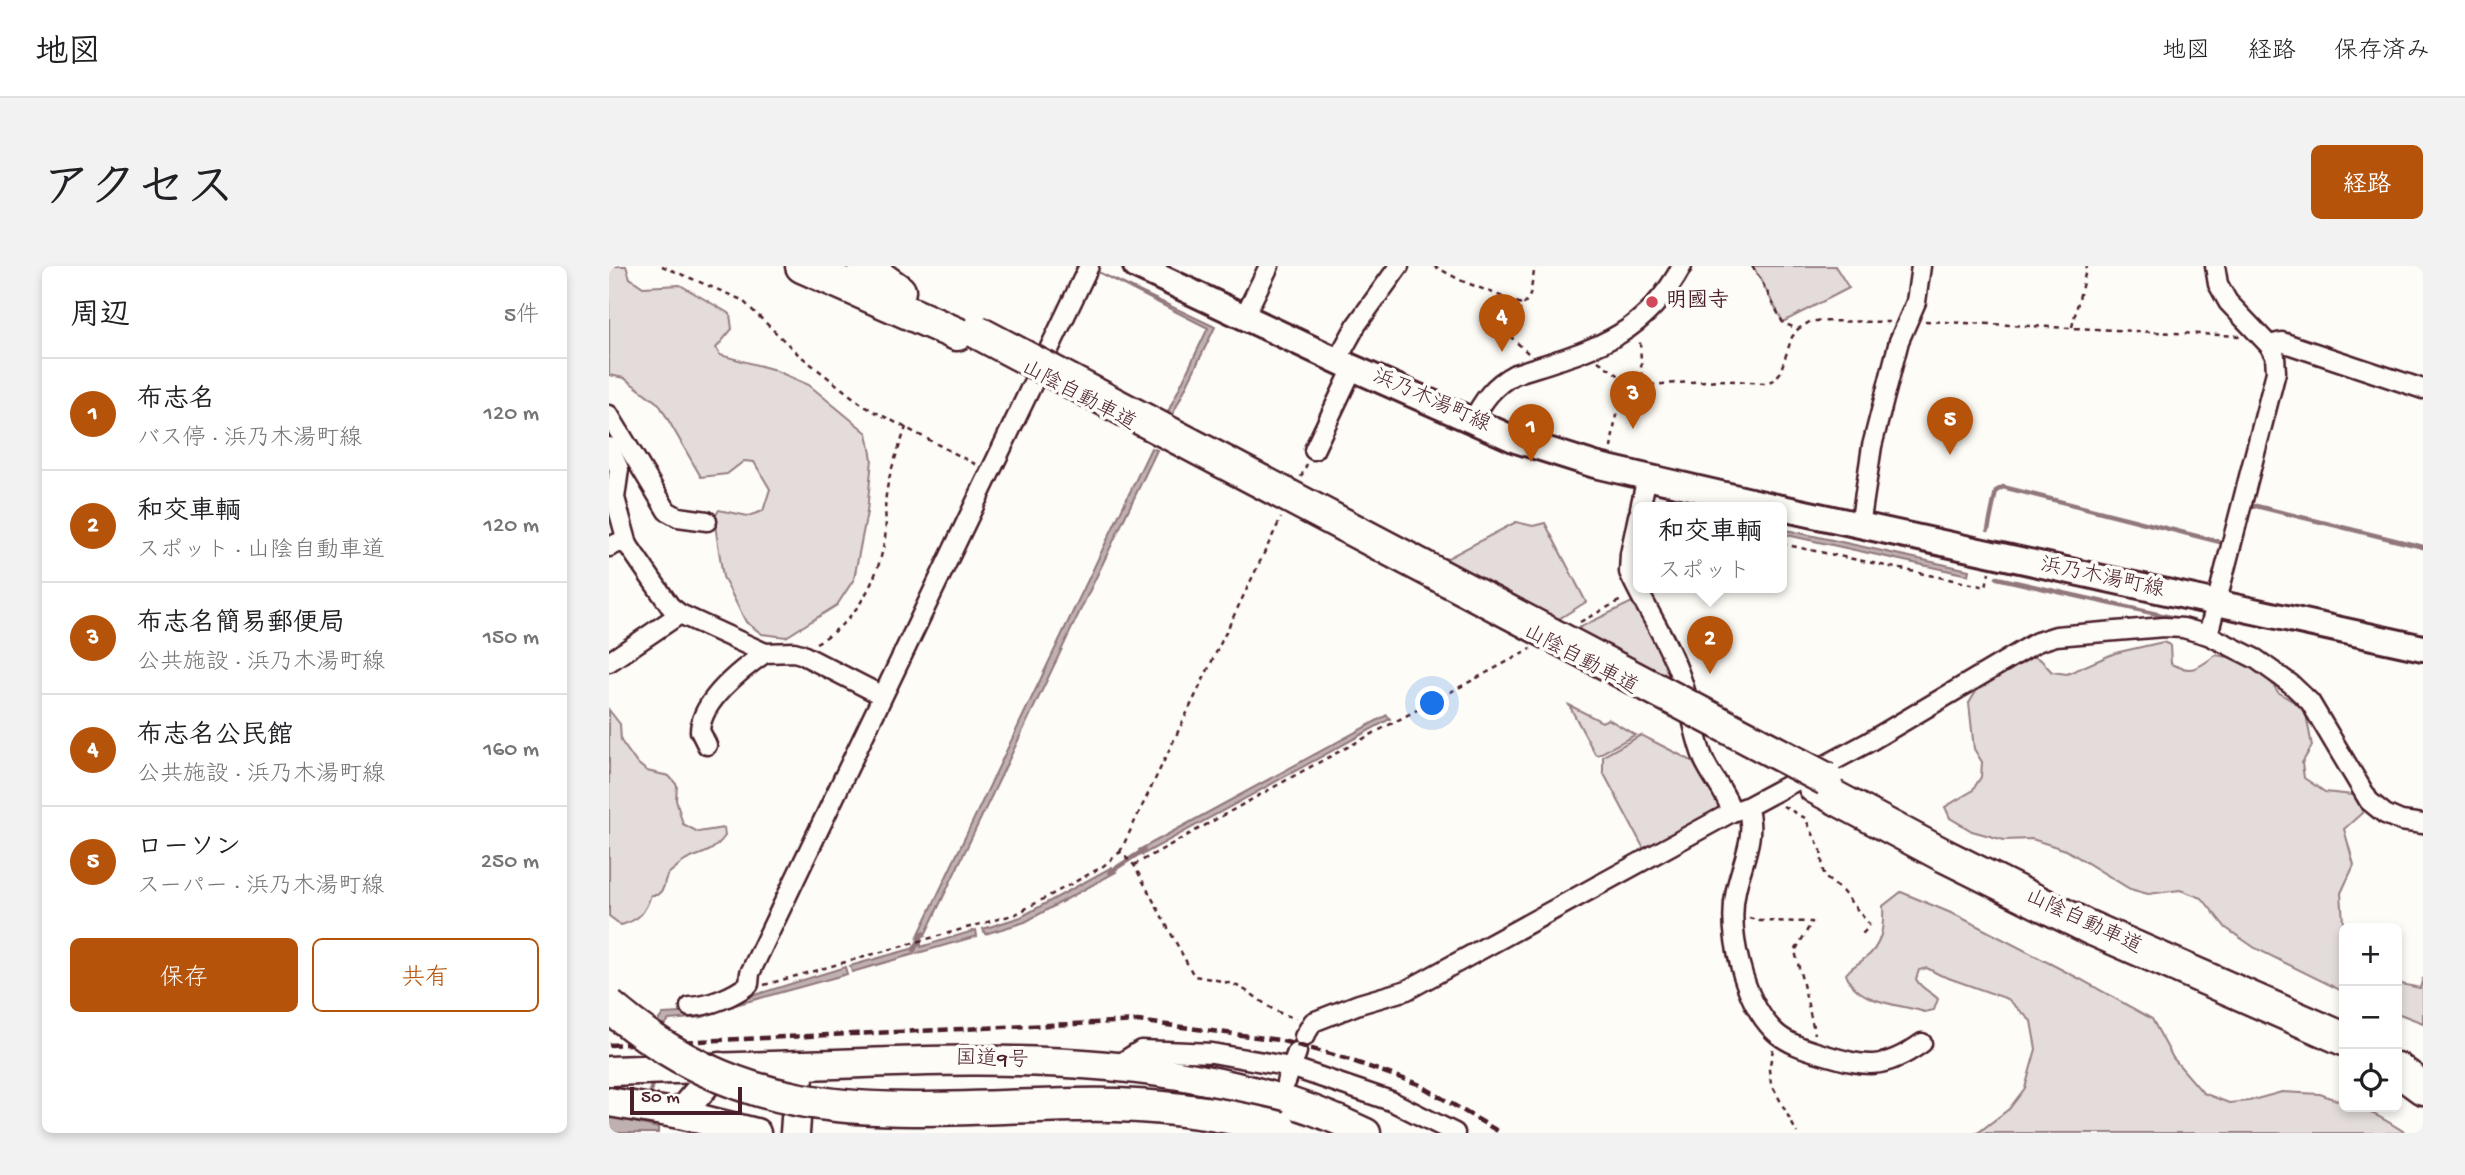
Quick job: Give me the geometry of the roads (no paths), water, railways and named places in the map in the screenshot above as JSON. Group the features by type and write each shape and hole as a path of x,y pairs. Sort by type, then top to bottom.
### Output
{"highway":[{"path":"802,266 968,336"},
{"name":"山陰自動車道","path":"824,266 968,336 1608,676 1820,783 2098,915 2339,1022"},
{"name":"山陰自動車道","path":"851,266 899,291 968,336"},
{"path":"864,266 899,291"},
{"name":"山陰自動車道","path":"1820,783 1945,856 2088,927 2339,1037"},
{"path":"609,1006 647,1039 700,1073 759,1097 801,1107 878,1114 1117,1105 1202,1112 1288,1131"},
{"path":"609,1023 655,1060 693,1083 756,1110 800,1120 879,1127 1042,1118 1117,1118 1196,1124 1244,1133"},
{"path":"2402,1052 2423,1061"},
{"name":"国道9号","path":"609,1071 951,1060 1116,1066 1194,1077 1258,1093 1310,1110 1366,1133"},
{"path":"795,1133 800,1065"},
{"path":"671,1113 720,1068"},
{"path":"2402,1070 2423,1080"},
{"path":"2402,1072 2423,1088"},
{"path":"609,1102 756,1133"}],"main road":[{"name":"浜乃木湯町線","path":"1136,266 1472,422 1557,455 1755,502"},
{"name":"浜乃木湯町線","path":"1787,509 2423,648"}],"street":[{"path":"691,1007 699,1007 738,993 749,984 750,973 881,695 1089,266"},
{"path":"1244,317 1269,266"},
{"path":"1314,450 1357,324 1399,266"},
{"path":"1472,422 1481,404 1496,386 1515,374 1585,352 1632,327 1662,300 1682,266"},
{"path":"1860,526 1872,446 1899,341 1916,302 1921,266"},
{"path":"2209,635 2276,372 2275,356 2263,339 2228,302 2218,284 2215,266"},
{"path":"2263,339 2282,342 2423,389"},
{"path":"609,415 667,511 678,517 707,521"},
{"path":"609,446 619,469 615,498 628,545 670,606 680,614 765,653 801,654 881,695"},
{"path":"1641,502 1647,477"},
{"path":"609,547 620,542 628,545"},
{"path":"1633,543 1629,564 1633,579"},
{"path":"1640,593 1681,676 1697,740 1706,763 1728,799 1752,828 1736,891 1733,914 1734,943 1753,999 1764,1019 1786,1040 1814,1052 1873,1065 1906,1054 1922,1043"},
{"path":"609,662 680,614"},
{"path":"1298,1052 1359,1004 1407,990 1739,809 1867,743 2019,650 2056,636 2164,627 2183,628 2209,635 2256,659 2291,684 2310,702 2369,801 2393,818 2423,824"},
{"path":"707,745 700,731 707,708 751,663 765,653"},
{"path":"1116,1066 1141,1050 1298,1052 1455,1133"}],"waterway":[{"path":"1988,530 1996,491 2003,487 2228,544"},
{"path":"2246,513 2249,508 2256,506 2423,547"},
{"path":"1997,578 2188,621"},
{"path":"1110,872 1144,850"},
{"path":"914,950 923,933"},
{"path":"650,1096 653,1078"}],"railway":[{"path":"609,1045 1138,1021 1279,1040 1341,1057 1418,1084 1501,1133"}],"place":[{"name":"明國寺","path":"1652,302"},
{"name":"布志名公民館","path":"1502,352"},
{"name":"布志名簡易郵便局","path":"1633,429"},
{"name":"ローソン","path":"1950,455"},
{"name":"布志名","path":"1531,462"},
{"name":"和交車輌","path":"1710,674"}]}
